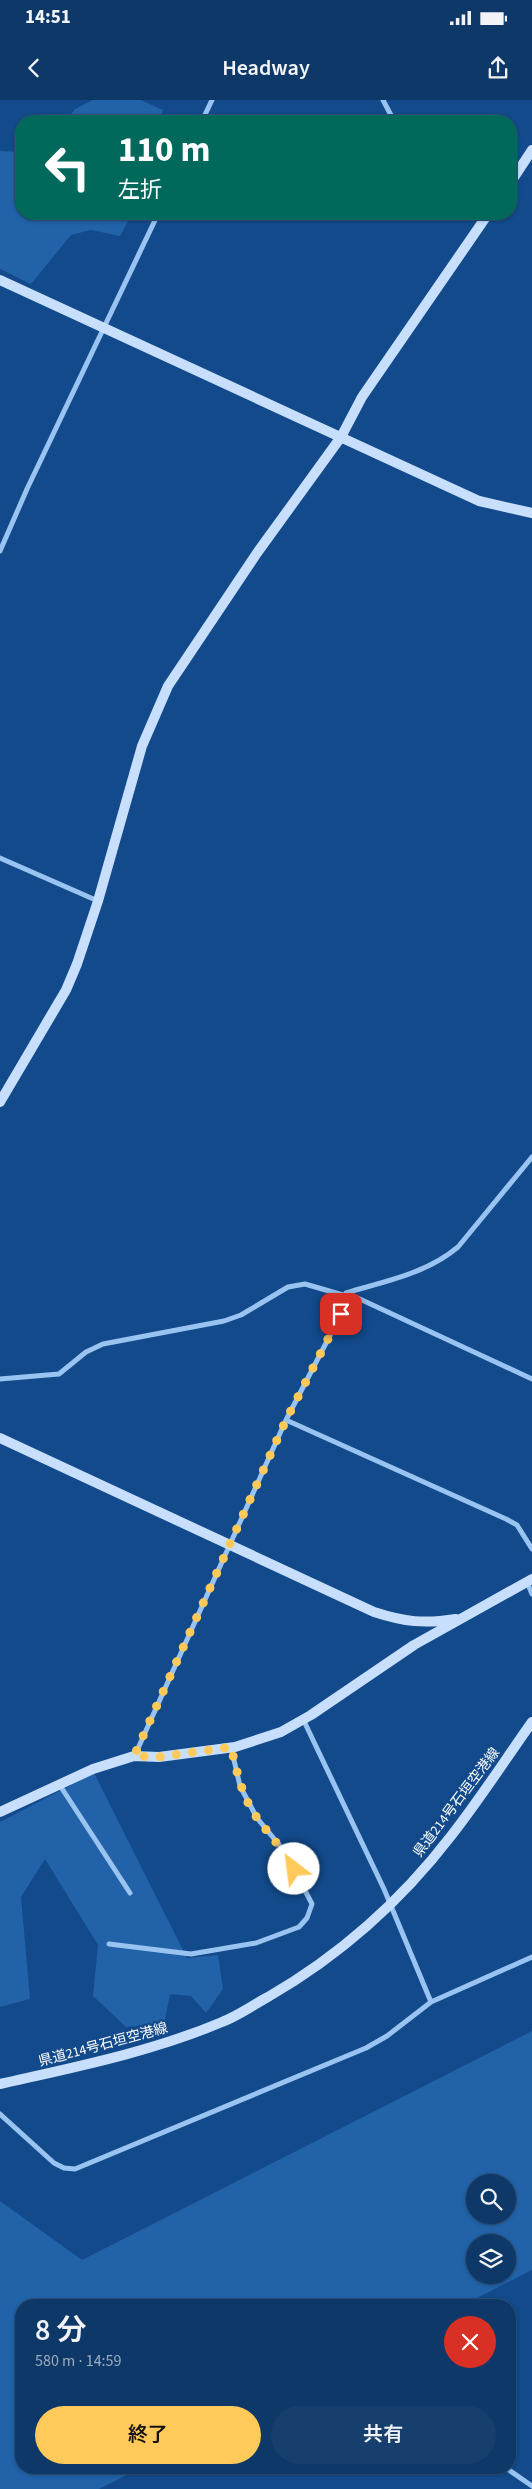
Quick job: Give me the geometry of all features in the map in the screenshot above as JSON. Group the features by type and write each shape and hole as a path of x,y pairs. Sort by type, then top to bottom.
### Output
{"street":[{"path":"205,115 212,100"},
{"path":"383,100 391,115"},
{"path":"517,169 532,150"},
{"path":"0,551 27,489 155,220"},
{"path":"0,1102 66,990 88,935 142,746 168,686 257,553 341,437 362,397 484,220"},
{"path":"0,280 479,501 532,514"},
{"path":"0,858 98,901"},
{"path":"134,1756 286,1420 348,1295 422,1270 444,1259 458,1247 532,1157"},
{"path":"0,1379 58,1374 86,1352 103,1344 224,1321 241,1315 288,1287 306,1284 348,1295 532,1379"},
{"path":"286,1420 506,1519 517,1525 532,1549"},
{"path":"0,1438 374,1612 395,1619 430,1623 465,1617"},
{"path":"0,1812 93,1768 134,1756 159,1757 235,1747 281,1732 414,1646 530,1581 532,1594"},
{"path":"303,1719 391,1905 431,2002"},
{"name":"県道214号石垣空港線","path":"0,2084 156,2047 223,2022 292,1983 330,1957 391,1905 451,1836 532,1722"},
{"path":"109,1944 191,1954 256,1942 299,1927 307,1918 312,1904 285,1852 253,1810 240,1786 231,1747"},
{"path":"59,1784 130,1893"},
{"path":"0,2114 54,2162 64,2168 75,2169 366,2048 387,2036 431,2002 532,1957"},
{"path":"515,2474 532,2486"}],"shaded area":[{"path":"93,100 141,100 163,110 162,115 70,115 75,109"},
{"path":"0,151 15,152 15,220 129,220 120,236 91,230 71,235 31,284 0,269"},
{"path":"94,1773 187,1958 218,1955 223,1989 206,2013 191,1996 170,1994 164,2024 126,2027 93,1996 98,1945 45,1859 21,1897 30,1999 0,2007 0,1822"},
{"path":"532,2031 532,2270 516,2278 516,2234 466,2234 466,2284 504,2284 475,2299 15,2299 15,2474 129,2474 99,2489 0,2489 0,2201 82,2260"}],"route":[{"path":"294,1869 285,1852 257,1818 240,1786 231,1747 159,1757 134,1756 286,1420 341,1314"}]}
